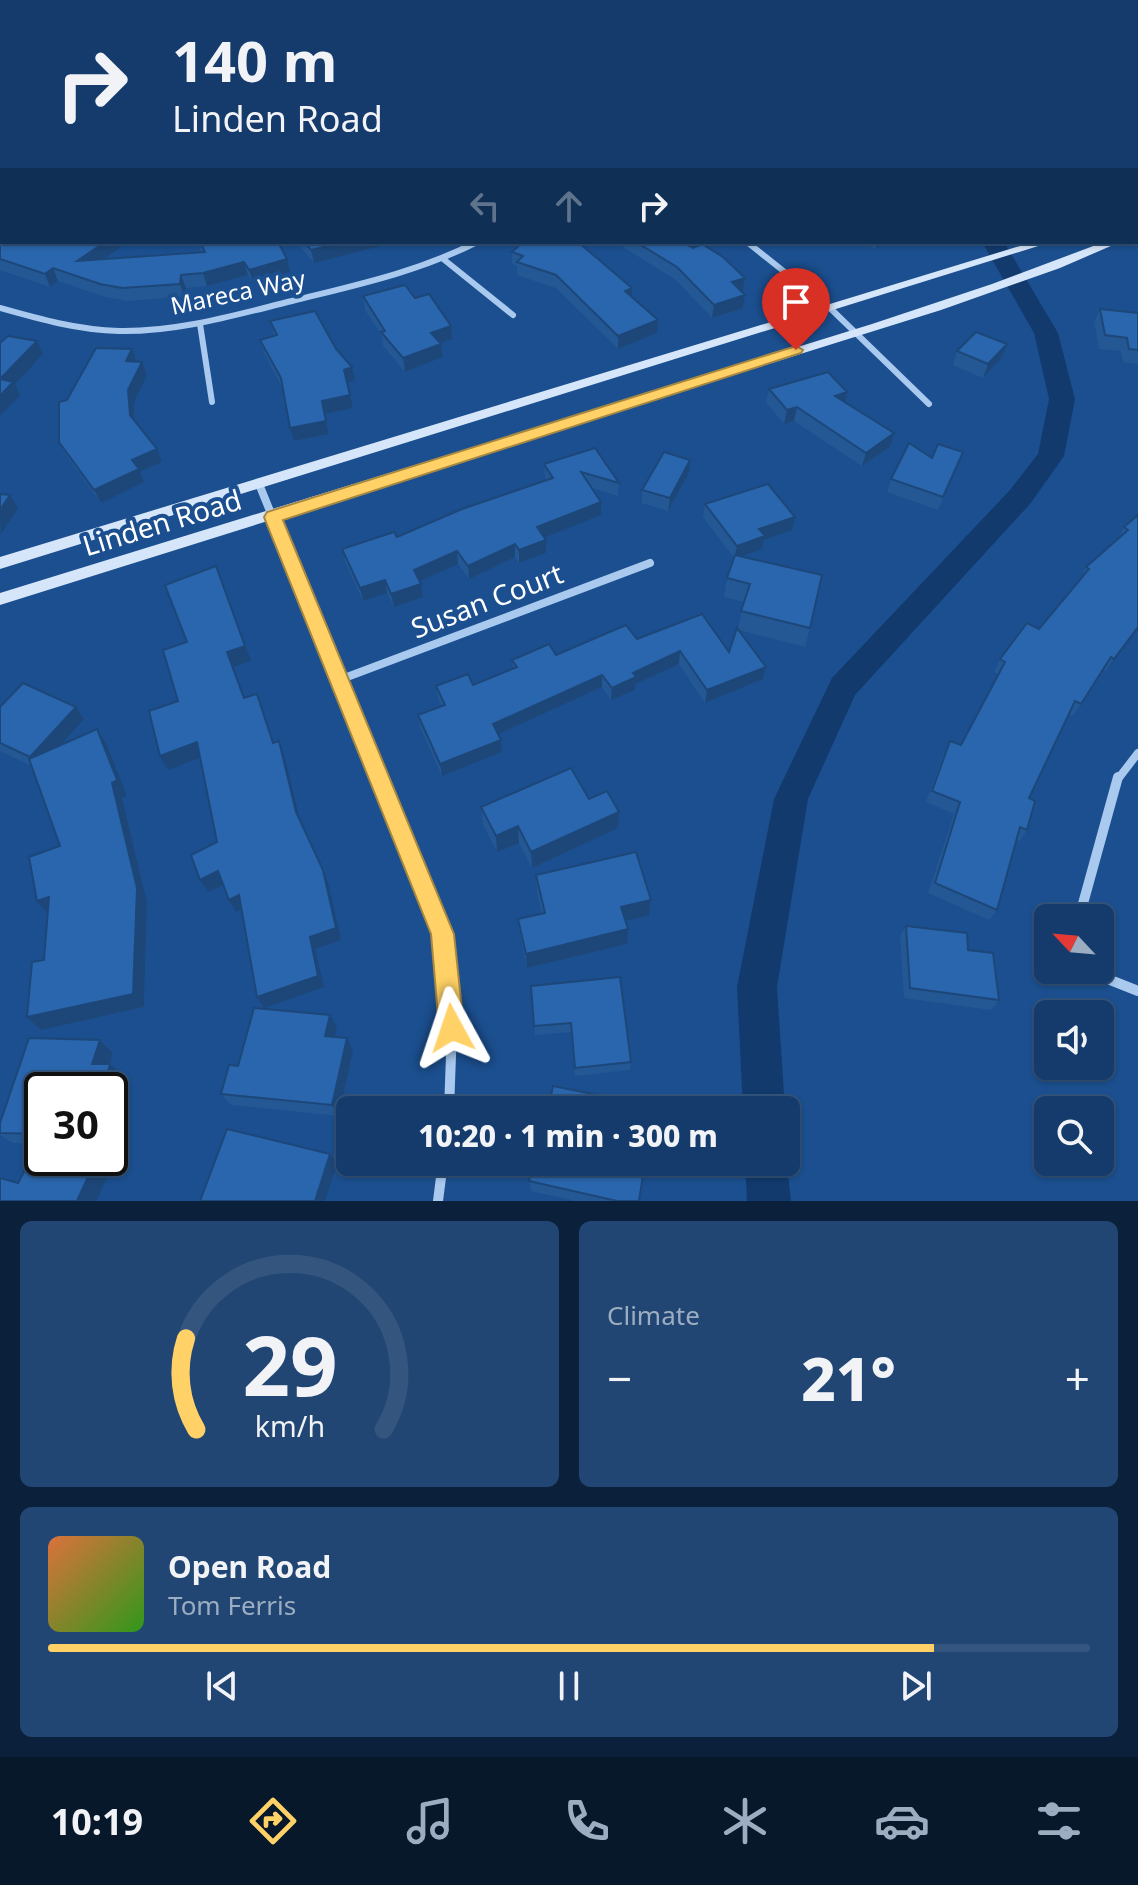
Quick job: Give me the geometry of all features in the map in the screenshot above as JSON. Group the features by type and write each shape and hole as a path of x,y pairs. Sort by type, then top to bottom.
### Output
{"street":[{"name":"Mareca Way","path":"0,308 52,322 120,331 200,324 357,285 442,258 473,244"},
{"path":"750,244 831,309 929,404"},
{"name":"Linden Road","path":"0,563 1039,244"},
{"name":"Linden Road","path":"0,599 273,517 854,332 1041,271 1109,244"},
{"path":"442,258 513,315"},
{"path":"200,324 212,402"},
{"path":"259,484 442,934 452,1028 450,1096"},
{"name":"Susan Court","path":"339,680 650,563"},
{"path":"1083,904 1119,774 1138,753"},
{"path":"1114,981 1138,991"},
{"path":"438,1201 441,1176"}],"building":[{"path":"0,244 102,244 77,261 205,252 201,244 279,244 287,259 249,270 244,262 203,273 181,275 180,284 122,288 53,268 45,274 0,259"},
{"path":"306,244 336,244 311,250"},
{"path":"521,244 580,244 632,288 625,291 658,320 618,336 556,275 517,262 523,256 512,252"},
{"path":"639,244 686,244 693,248 702,244 723,257 745,278 732,282 745,295 714,305 677,267"},
{"path":"405,285 415,298 429,294 451,326 431,333 441,344 403,358 381,332 385,331 363,296"},
{"path":"1100,309 1138,313 1138,350 1129,349 1127,338 1105,335"},
{"path":"315,311 336,349 352,367 344,370 350,395 322,401 326,421 290,428 281,378 260,340 277,335 270,321"},
{"path":"976,332 1007,344 988,364 957,351"},
{"path":"8,336 37,341 0,379 0,343"},
{"path":"96,348 132,349 126,361 142,362 128,390 130,415 157,449 132,460 139,469 94,490 59,442 59,402 67,400"},
{"path":"828,372 847,392 835,396 894,433 866,453 797,407 787,410 769,389"},
{"path":"0,379 13,382 0,396"},
{"path":"909,443 932,458 938,444 963,452 943,497 891,479"},
{"path":"595,448 619,483 581,472 601,502 537,527 546,540 519,550 515,544 468,566 457,551 414,570 421,584 391,594 385,580 360,588 342,549 394,532 397,537 462,509 553,478 544,464"},
{"path":"664,452 690,460 670,498 642,490"},
{"path":"768,484 795,517 759,529 765,536 737,546 705,504"},
{"path":"0,494 10,495 0,510"},
{"path":"1138,515 1138,627 1114,659 1111,657 1081,704 1075,701 1029,798 1035,801 1027,830 1020,827 997,910 935,883 960,802 932,791 950,741 961,745 1005,662 1000,659 1027,623 1039,629 1089,569 1086,567 1128,530 1124,527"},
{"path":"735,555 822,575 810,628 741,611 750,584 727,578"},
{"path":"216,566 245,646 227,652 244,698 257,694 273,743 279,741 296,812 323,870 336,928 310,937 318,976 257,997 239,895 229,900 218,871 200,880 191,855 217,842 197,742 160,756 149,711 178,701 163,650 187,642 165,585"},
{"path":"702,614 729,652 737,628 766,667 707,690 680,651 633,673 636,677 612,688 602,675 493,724 501,740 440,764 418,715 445,705 436,686 468,674 473,685 517,667 512,660 549,644 556,655 626,625 637,639"},
{"path":"23,683 76,707 30,757 0,743 0,707"},
{"path":"97,729 117,780 112,783 137,888 133,994 27,1017 32,962 44,960 49,897 37,901 29,857 60,846 29,759"},
{"path":"571,768 589,799 607,791 619,812 531,852 518,826 496,836 481,807"},
{"path":"636,852 651,900 621,907 628,929 526,954 518,919 545,913 536,875"},
{"path":"906,926 967,933 968,950 993,953 999,1000 910,988"},
{"path":"620,977 631,1062 575,1068 571,1023 534,1026 531,986"},
{"path":"254,1008 330,1015 325,1036 347,1038 332,1105 221,1094 229,1065 238,1066"},
{"path":"29,1038 100,1040 92,1064 110,1064 108,1072 24,1072 24,1134 0,1133 0,1123"},
{"path":"553,1086 602,1096 551,1096"},
{"path":"227,1129 330,1154 315,1201 200,1201"},
{"path":"24,1172 24,1176 88,1176 77,1201 0,1201 0,1178 18,1183"},
{"path":"530,1176 643,1176 639,1201 617,1201 529,1181"}],"waterway":[{"path":"763,1096 757,987 791,799 843,687 1020,497 1051,456 1062,399 1046,333 994,244"},
{"path":"768,1176 769,1201"}],"route":[{"path":"452,1028 442,934 273,517 506,440 796,350"}]}
